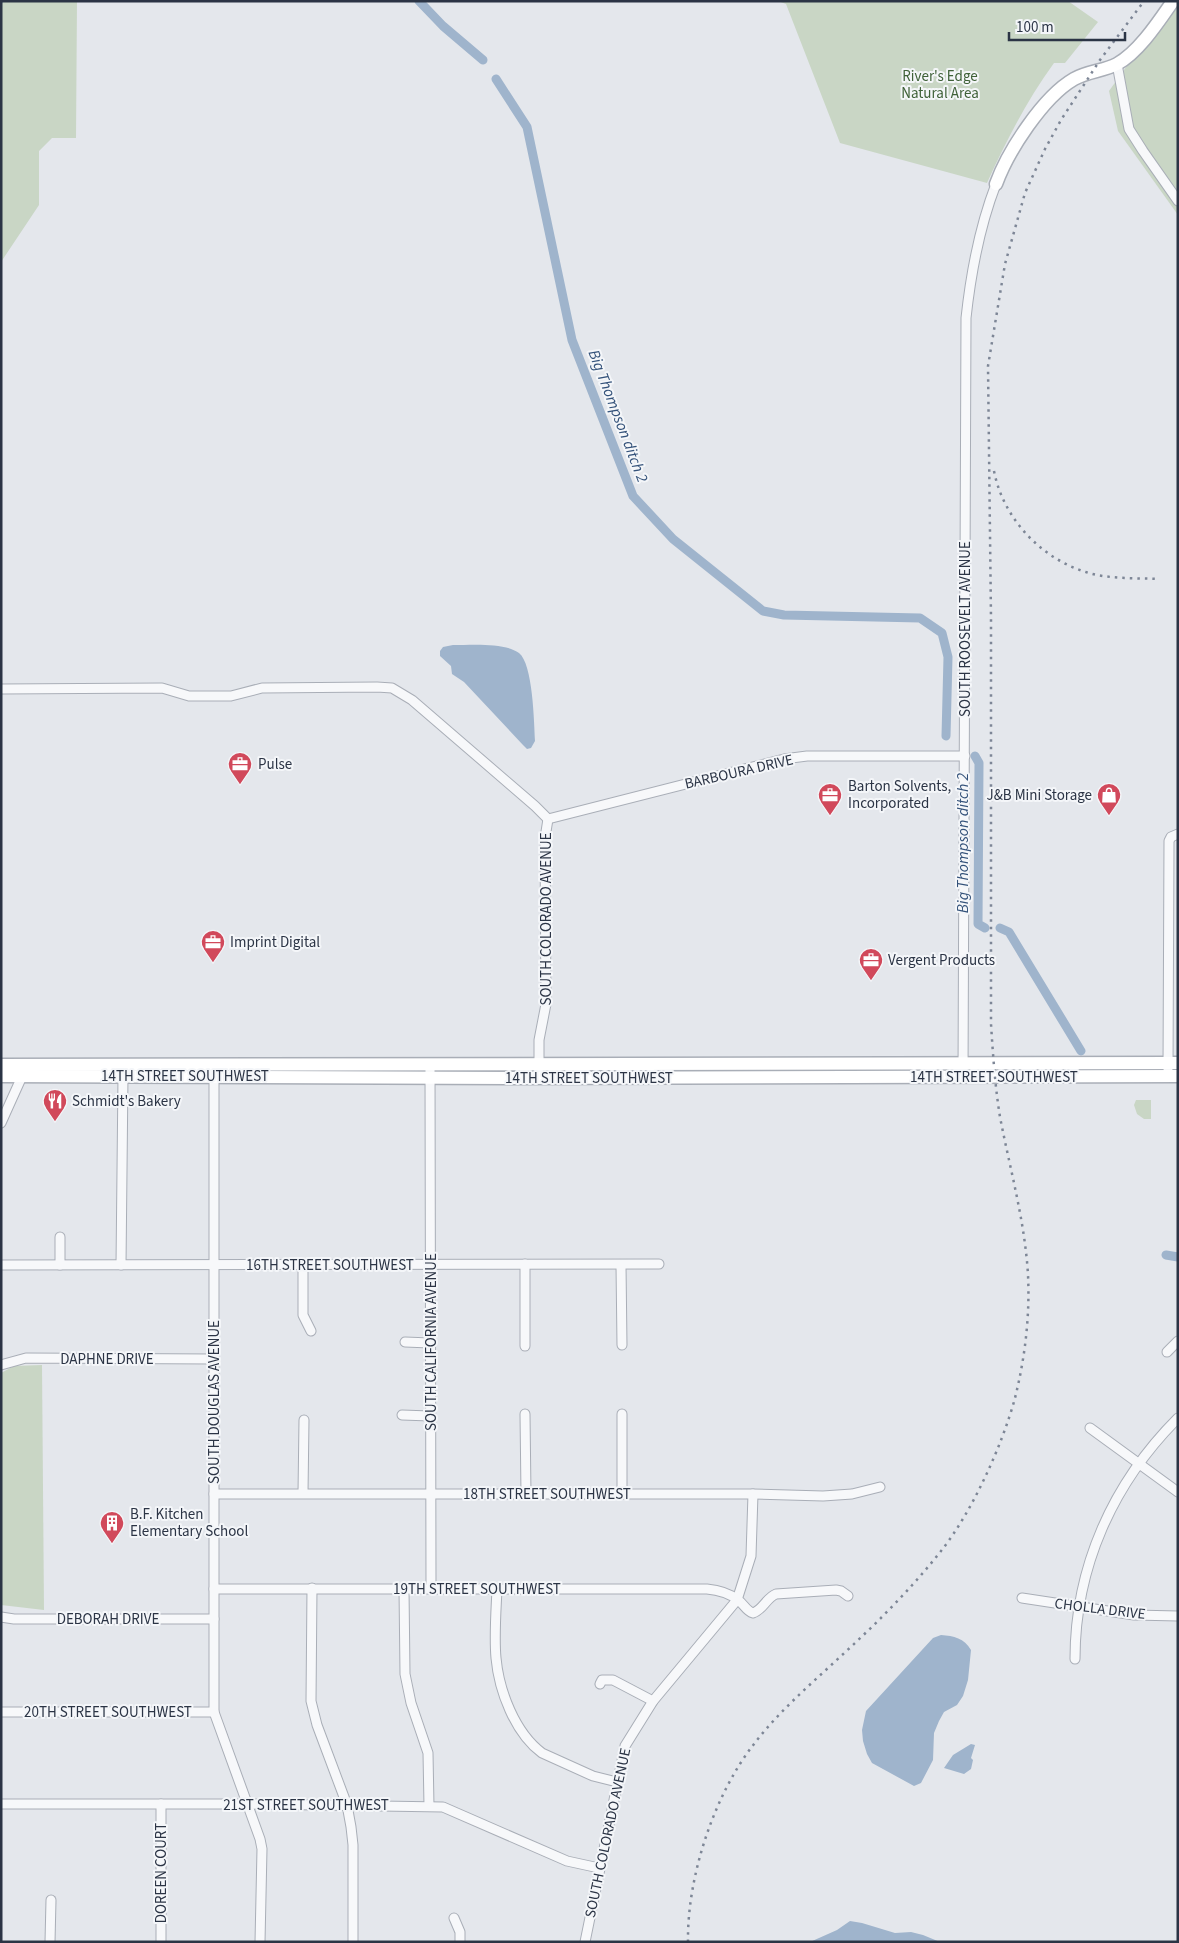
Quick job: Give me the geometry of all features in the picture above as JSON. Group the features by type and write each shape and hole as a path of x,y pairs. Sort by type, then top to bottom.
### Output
{"main road":[{"path":"996,184 1002,168 1020,138 1043,108 1063,87 1082,74 1117,64 1144,40 1172,1"},
{"name":"14TH STREET SOUTHWEST","path":"430,1071 539,1065 963,1064 1173,1070"},
{"name":"14TH STREET SOUTHWEST","path":"1,1065 24,1070 123,1076 214,1070"},
{"name":"14TH STREET SOUTHWEST","path":"1,1076 24,1070 214,1070 430,1071 539,1078 963,1078 1173,1070"}],"street":[{"path":"1117,64 1129,129 1178,201"},
{"name":"SOUTH ROOSEVELT AVENUE","path":"963,1078 966,318 974,256 987,208 996,184"},
{"path":"1,689 162,688 189,696 231,696 262,688 392,688 412,700 548,819"},
{"name":"BARBOURA DRIVE","path":"548,819 784,759 807,756 965,756"},
{"name":"SOUTH COLORADO AVENUE","path":"539,1078 539,1040 546,1004 545,838 548,819"},
{"path":"1173,1070 1169,841 1174,836"},
{"path":"1,1123 24,1070"},
{"name":"SOUTH DOUGLAS AVENUE","path":"214,1070 214,1712 262,1850 260,1942"},
{"name":"SOUTH CALIFORNIA AVENUE","path":"430,1071 431,1589"},
{"path":"121,1265 123,1076"},
{"path":"60,1237 60,1265"},
{"name":"16TH STREET SOUTHWEST","path":"1,1264 659,1264"},
{"path":"303,1264 303,1314 311,1331"},
{"path":"525,1264 525,1346"},
{"path":"622,1265 622,1345"},
{"path":"1167,1352 1178,1341"},
{"path":"406,1342 430,1343"},
{"name":"DAPHNE DRIVE","path":"1,1365 26,1358 213,1359"},
{"path":"525,1414 526,1494"},
{"path":"622,1414 622,1494"},
{"path":"402,1415 430,1416"},
{"path":"1075,1659 1079,1607 1097,1539 1114,1501 1138,1464 1153,1444 1178,1418"},
{"path":"303,1493 304,1420"},
{"path":"1090,1428 1178,1492"},
{"name":"18TH STREET SOUTHWEST","path":"214,1494 754,1494 823,1496 852,1494 880,1487"},
{"name":"SOUTH COLORADO AVENUE","path":"585,1942 616,1782 625,1746 654,1701 737,1600 751,1556 754,1494"},
{"path":"312,1588 311,1700 317,1725 347,1805 353,1845 353,1942"},
{"name":"19TH STREET SOUTHWEST","path":"214,1589 708,1588 726,1593 737,1600 749,1612 753,1613 758,1611 776,1594 836,1590 848,1596"},
{"path":"404,1589 405,1674 411,1703 428,1753 429,1806"},
{"path":"497,1589 496,1660 503,1688 514,1720 520,1730 534,1747 542,1753 593,1776 616,1782"},
{"name":"CHOLLA DRIVE","path":"1022,1598 1134,1615 1178,1616"},
{"name":"DEBORAH DRIVE","path":"1,1617 14,1619 214,1619"},
{"path":"600,1684 602,1680 613,1680 654,1701"},
{"name":"20TH STREET SOUTHWEST","path":"1,1712 214,1712"},
{"name":"21ST STREET SOUTHWEST","path":"1,1804 247,1804 443,1807 456,1811 567,1861 599,1868"},
{"name":"DOREEN COURT","path":"160,1942 161,1804"},
{"path":"50,1942 51,1900"},
{"path":"454,1918 460,1932 460,1942"}],"green space":[{"path":"1,1 77,1 76,138 52,138 39,151 39,205 1,262"},
{"name":"River's Edge Natural Area","path":"778,1 1068,1 1098,22 1065,63 1054,63 1044,77 1018,121 987,183 840,143 786,4"},
{"path":"1173,1 1178,1 1178,215 1118,131 1109,91"},
{"path":"1136,1100 1151,1100 1151,1119 1144,1119 1137,1114 1134,1105"},
{"path":"42,1365 44,1610 1,1605 1,1373 14,1366"}],"water":[{"path":"453,645 505,647 513,649 524,659 530,681 533,708 535,741 531,748 527,749 464,682 452,674 451,666 440,656 440,651 443,647"},
{"path":"941,1635 958,1638 971,1650 968,1680 963,1696 957,1705 944,1712 939,1721 934,1733 933,1760 921,1783 914,1786 872,1763 863,1741 862,1730 866,1711 933,1638"},
{"path":"971,1744 975,1745 971,1758 973,1760 971,1769 964,1774 944,1768 953,1755"},
{"path":"850,1921 895,1933 911,1932 940,1942 810,1942 837,1930"}],"waterway":[{"name":"Big Thompson ditch 2","path":"419,1 443,26 483,60"},
{"name":"Big Thompson ditch 2","path":"496,79 527,127 572,340 633,496 673,539 763,611 784,615 920,618 942,633 948,657 946,736"},
{"name":"Big Thompson ditch 2","path":"975,756 979,763 978,924 985,928"},
{"name":"Big Thompson ditch 2","path":"1000,928 1009,932 1081,1051"},
{"name":"Big Thompson ditch 2","path":"1166,1255 1178,1257"}],"railway":[{"path":"688,1942 692,1891 698,1864 715,1812 740,1764 774,1720 881,1618 918,1579 941,1551 964,1517 985,1478 1002,1437 1015,1398 1022,1368 1026,1337 1028,1275 1024,1235 998,1105 991,1024 991,618 988,366 1005,264 1025,193 1045,149 1061,120 1100,60 1144,1"},
{"path":"994,471 999,490 1007,507 1030,538 1045,551 1078,569 1097,575 1159,579"}],"place":[{"name":"Pulse","path":"240,785"},
{"name":"Barton Solvents, Incorporated","path":"830,816"},
{"name":"J&B Mini Storage","path":"1109,816"},
{"name":"Imprint Digital","path":"213,963"},
{"name":"Vergent Products","path":"871,981"},
{"name":"Schmidt's Bakery","path":"55,1122"},
{"name":"B.F. Kitchen Elementary School","path":"112,1544"}]}
